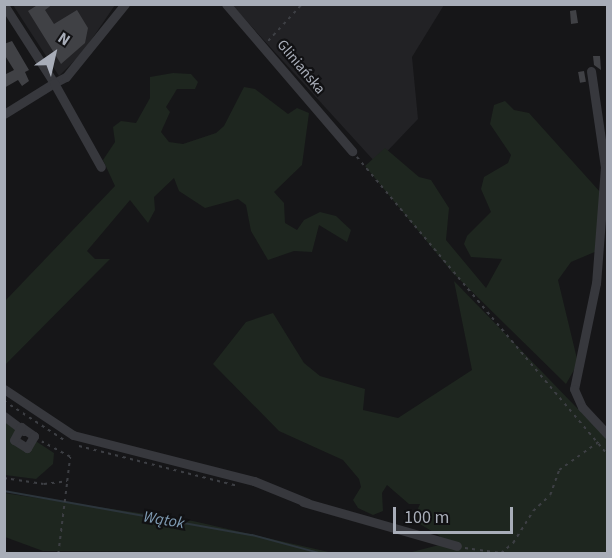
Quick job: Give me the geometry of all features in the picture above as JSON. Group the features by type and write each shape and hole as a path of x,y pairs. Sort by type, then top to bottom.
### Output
{"street":[{"path":"4,114 66,77 125,4"},
{"name":"Gliniańska","path":"226,4 352,151"},
{"path":"4,5 54,83 101,167"},
{"path":"591,71 605,167 596,283 574,389 582,407 608,435"},
{"path":"4,389 73,435 254,481 289,497 458,546"},
{"path":"4,416 34,438 27,448 14,440 20,428"}],"path":[{"path":"262,45 277,35 302,4"},
{"path":"352,151 608,455"},
{"path":"34,438 70,457 58,554"},
{"path":"458,546 483,552 501,553 513,543 533,512 550,495 559,470 597,442"},
{"path":"4,478 44,484 67,481"}],"shaded area":[{"path":"13,5 115,5 83,52 59,76"},
{"path":"232,5 444,5 412,57 418,119 376,163"},
{"path":"173,73 191,74 198,82 195,89 177,89 166,107 170,112 161,132 169,142 183,144 216,133 224,126 244,87 255,89 288,114 297,108 309,113 302,165 274,192 284,203 285,223 297,230 304,220 320,212 336,216 351,230 347,242 319,225 312,252 294,251 268,260 251,231 246,205 238,199 205,208 179,191 174,178 154,197 155,210 148,223 130,200 87,251 95,259 110,259 5,365 5,301 115,186 103,160 115,142 113,127 121,121 136,123 150,98 150,77"},
{"path":"505,101 514,110 529,113 601,193 597,251 571,262 558,280 578,363 566,384 452,272 365,166 385,148 419,177 431,180 449,208 446,240 486,288 502,259 471,257 464,244 467,236 491,212 481,189 484,177 508,163 511,155 490,124 494,105"},
{"path":"454,281 607,439 607,553 408,553 439,545 440,536 413,520 420,504 409,504 387,485 382,493 383,511 373,515 358,508 353,500 361,487 359,479 343,460 279,431 213,364 246,322 273,313 304,363 320,376 365,389 363,410 398,418 472,370"},
{"path":"4,420 17,431 12,440 28,449 34,440 54,453 53,464 36,479 5,475"},
{"path":"4,493 193,521 333,553 43,551 5,537"}],"building":[{"path":"39,4 53,4 45,10 54,24 77,10 88,28 85,43 61,64 28,11"},
{"path":"576,10 578,23 571,24 570,11"},
{"path":"12,41 29,70 25,72 29,81 22,86 18,80 4,88 4,75 14,70 4,54 4,44"},
{"path":"593,56 600,56 601,70 594,65"},
{"path":"584,71 586,82 580,83 578,72"}],"waterway":[{"name":"Wątok","path":"4,491 252,535 323,554"}]}
